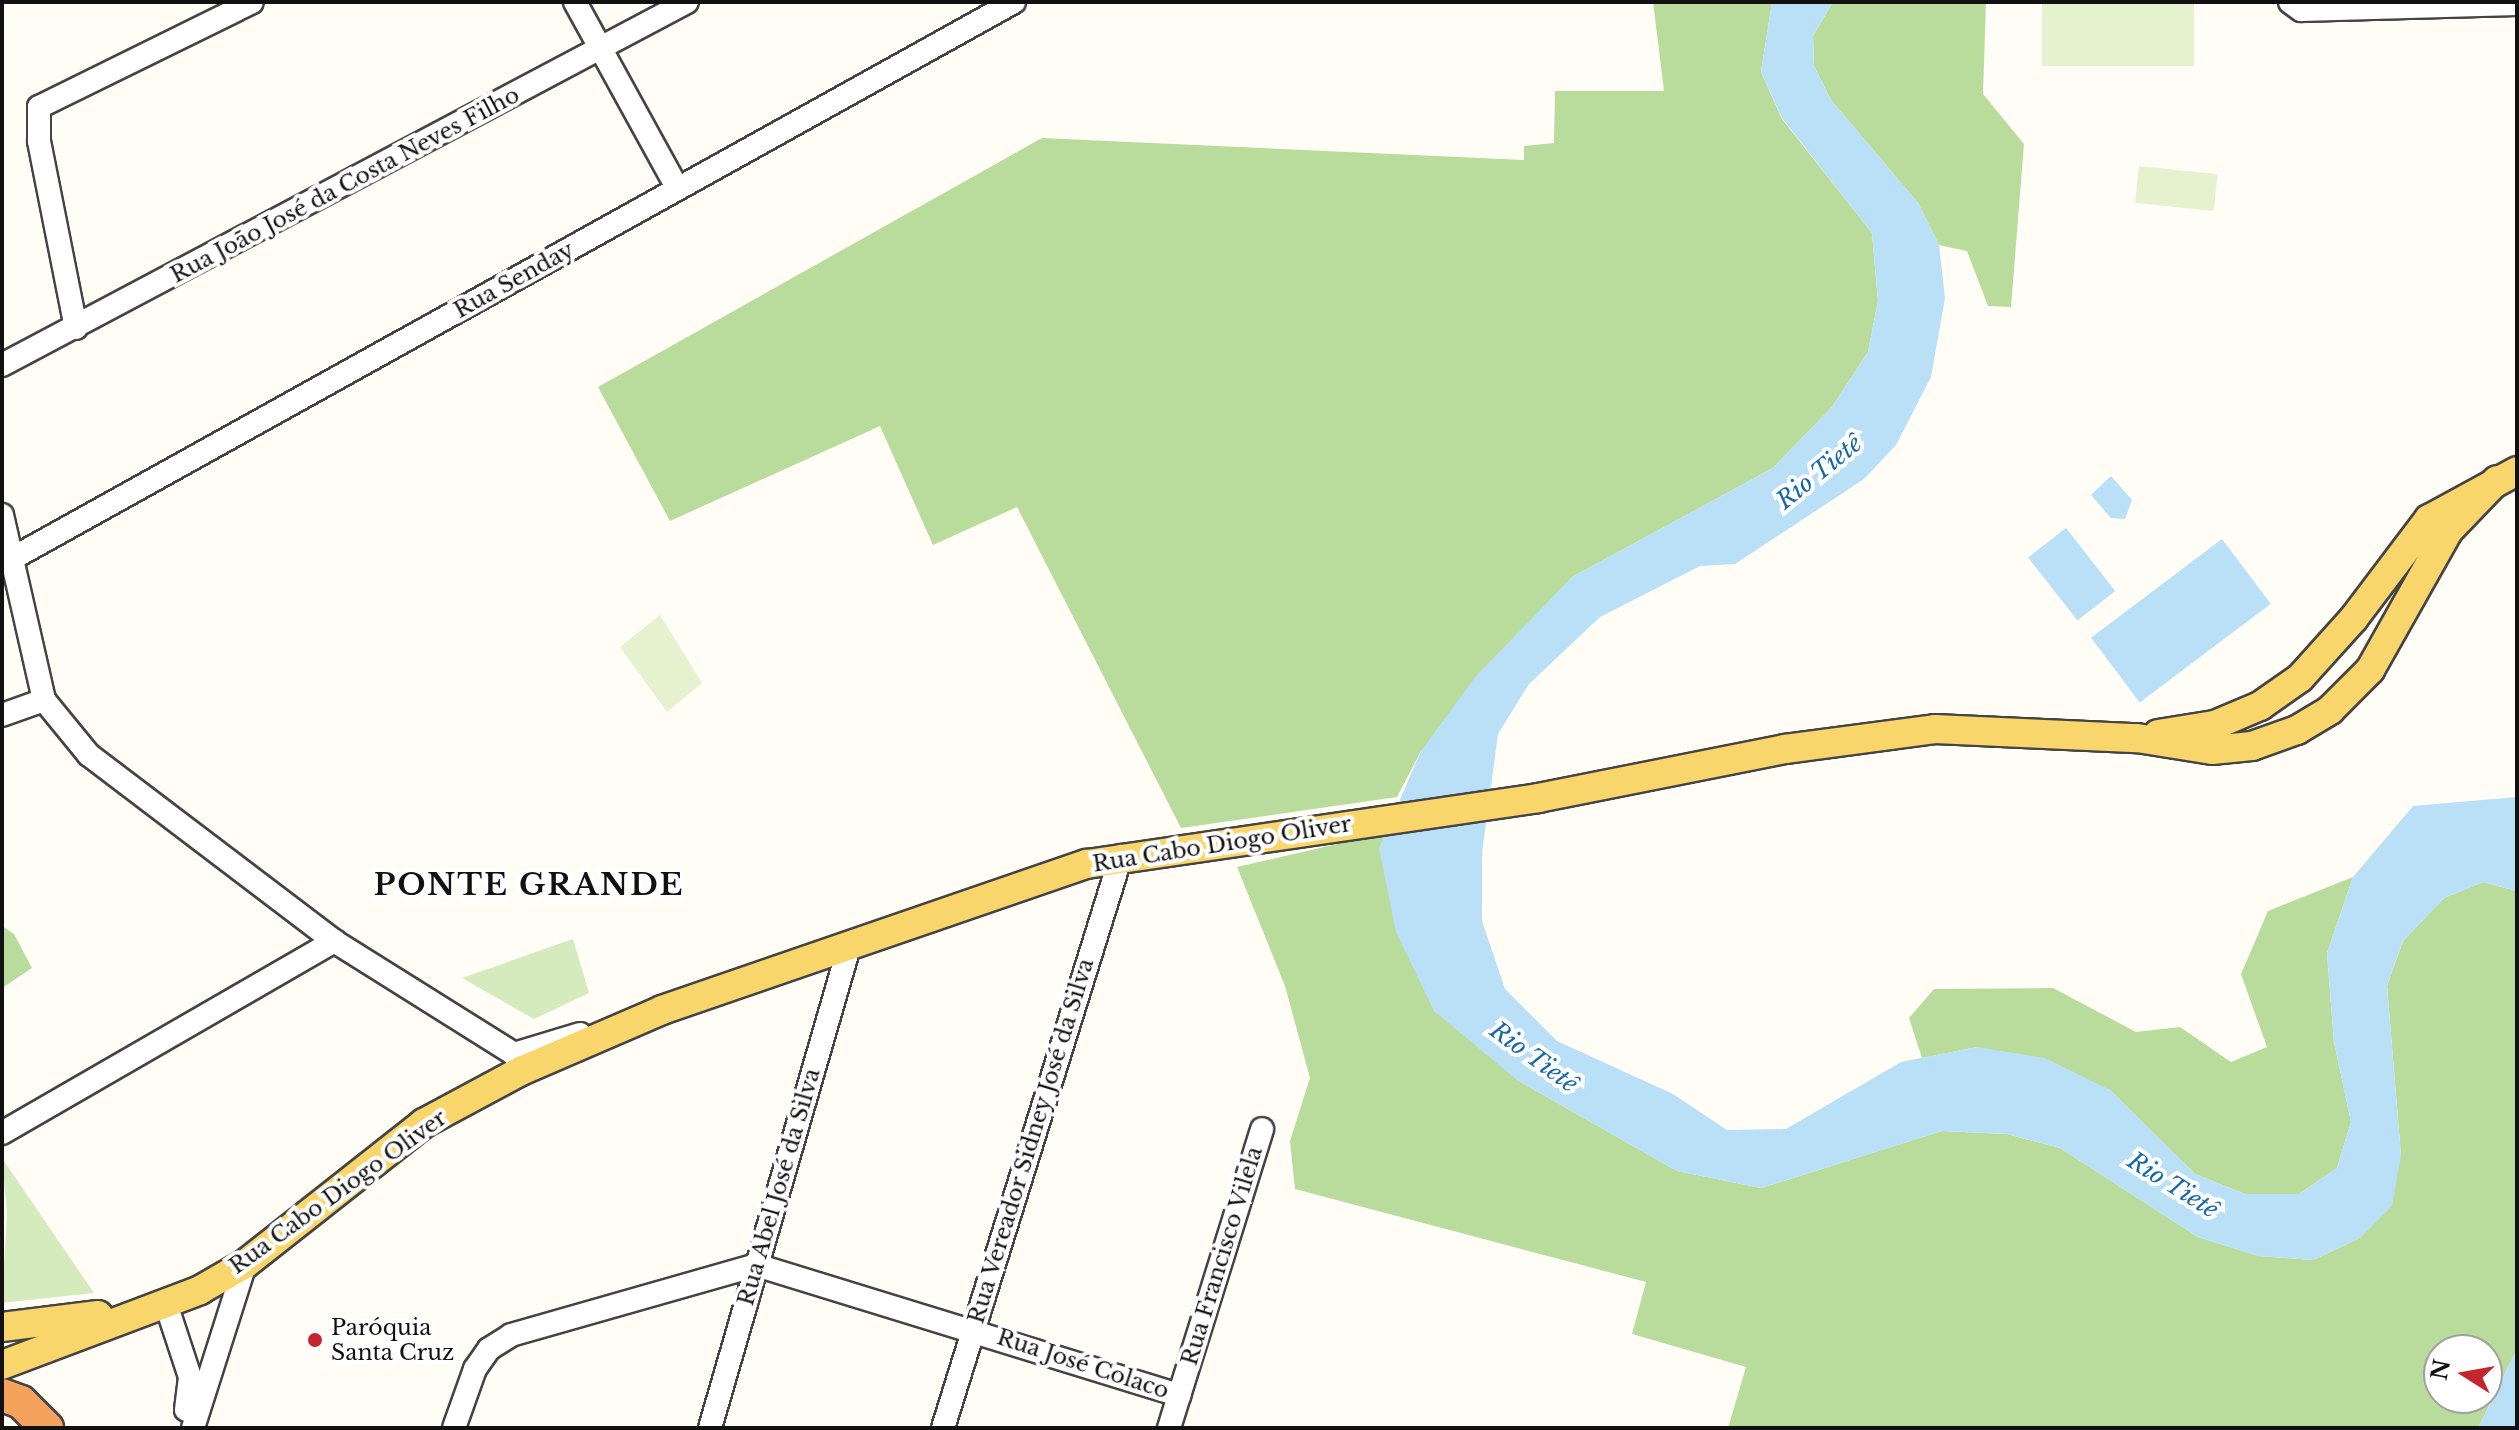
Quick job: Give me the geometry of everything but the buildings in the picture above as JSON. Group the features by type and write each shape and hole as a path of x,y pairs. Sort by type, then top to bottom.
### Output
{"highway":[{"path":"2,1395 21,1402 47,1428"}],"main road":[{"name":"Rua Cabo Diogo Oliver","path":"2137,738 2215,725 2260,706 2300,678 2354,618 2429,519 2507,476"},
{"name":"Rua Cabo Diogo Oliver","path":"166,1304 245,1264 424,1123 518,1062 1033,881 1121,856 1538,798 1785,749 1935,729 2137,738 2212,750 2252,746 2297,730 2330,710 2370,670 2449,530 2507,476"},
{"path":"2354,618 2370,670"},
{"path":"2,1327 166,1304"},
{"path":"2,1365 166,1304"}],"street":[{"path":"76,328 39,141 39,107 252,2"},
{"path":"575,2 678,189"},
{"name":"Rua João José da Costa Neves Filho","path":"2,365 687,2"},
{"name":"Rua Senday","path":"13,558 1014,2"},
{"path":"2296,6 2517,4"},
{"path":"2,515 44,700 89,755 131,791 334,941 518,1062"},
{"path":"2,715 44,700"},
{"name":"Rua Vereador Sidney José da Silva","path":"943,1428 1121,856"},
{"path":"2,1133 334,941"},
{"name":"Rua Abel José da Silva","path":"710,1428 849,947"},
{"name":"Rua Francisco Vilela","path":"1169,1428 1262,1129"},
{"path":"193,1428 245,1264"},
{"path":"454,1428 475,1369 489,1349 511,1335 756,1265"},
{"name":"Rua José Colaco","path":"756,1265 1179,1395"},
{"path":"166,1304 190,1377 182,1428"}],"green space":[{"path":"1653,2 1772,2 1761,72 1782,119 1872,233 1878,301 1868,352 1832,407 1773,468 1572,577 1421,751 1397,797 1181,828 1017,507 933,545 880,426 670,521 598,387 1042,138 1524,160 1524,146 1554,143 1555,91 1664,91"},
{"path":"1833,2 1986,2 1983,94 2024,144 2011,307 1988,306 1967,251 1939,245 1918,203 1831,100 1814,66 1813,36"},
{"path":"2042,2 2194,2 2194,66 2042,66"},
{"path":"2139,166 2218,174 2214,211 2135,203"},
{"path":"660,615 702,683 667,712 620,647"},
{"path":"1385,833 1517,1080 1677,1171 1761,1188 1942,1131 2007,1134 2060,1148 2198,1237 2259,1256 2313,1260 2360,1238 2401,1155 2387,986 2403,941 2444,898 2483,882 2517,891 2517,1349 2503,1377 2503,1334 2423,1334 2423,1414 2485,1414 2478,1428 1728,1428 1746,1367 1632,1334 1646,1282 1295,1189 1290,1141 1310,1078 1285,986 1237,867"},
{"path":"2353,877 2327,953 2334,1042 2351,1122 2337,1168 2299,1194 2245,1194 2195,1174 2110,1090 1977,1047 1922,1058 1909,1018 1934,989 2053,988 2136,1032 2180,1027 2231,1062 2267,1047 2241,974 2268,911"},
{"path":"2,926 14,934 32,968 2,988"},
{"path":"573,939 589,993 534,1019 462,978"},
{"path":"2,1158 94,1293 2,1303 7,1214"}],"water":[{"name":"Rio Tietê","path":"1772,2 1833,2 1813,36 1814,66 1831,100 1918,203 1939,245 1945,298 1931,377 1896,445 1864,479 1735,564 1700,566 1600,617 1529,684 1498,734 1482,853 1482,921 1505,989 1557,1041 1673,1094 1727,1130 1786,1129 1901,1062 1977,1047 2045,1058 2110,1090 2195,1174 2245,1194 2299,1194 2337,1168 2351,1122 2334,1042 2327,953 2353,877 2413,806 2517,797 2517,891 2483,882 2444,898 2403,941 2387,986 2401,1155 2392,1206 2360,1238 2313,1260 2259,1256 2198,1237 2060,1148 2007,1134 1942,1131 1761,1188 1677,1171 1517,1080 1434,1011 1396,932 1379,848 1421,751 1476,676 1572,577 1773,468 1832,407 1868,352 1878,301 1872,233 1782,118 1761,72"},
{"path":"2111,476 2132,500 2125,519 2111,518 2091,495"},
{"path":"2066,528 2115,591 2077,621 2028,558"},
{"path":"2222,539 2271,604 2140,702 2091,638"},
{"path":"2517,1349 2517,1428 2478,1428 2485,1414 2503,1414 2503,1377"}],"place":[{"name":"Paróquia Santa Cruz","path":"315,1340"}],"district":[{"name":"PONTE GRANDE","path":"529,885"}]}
